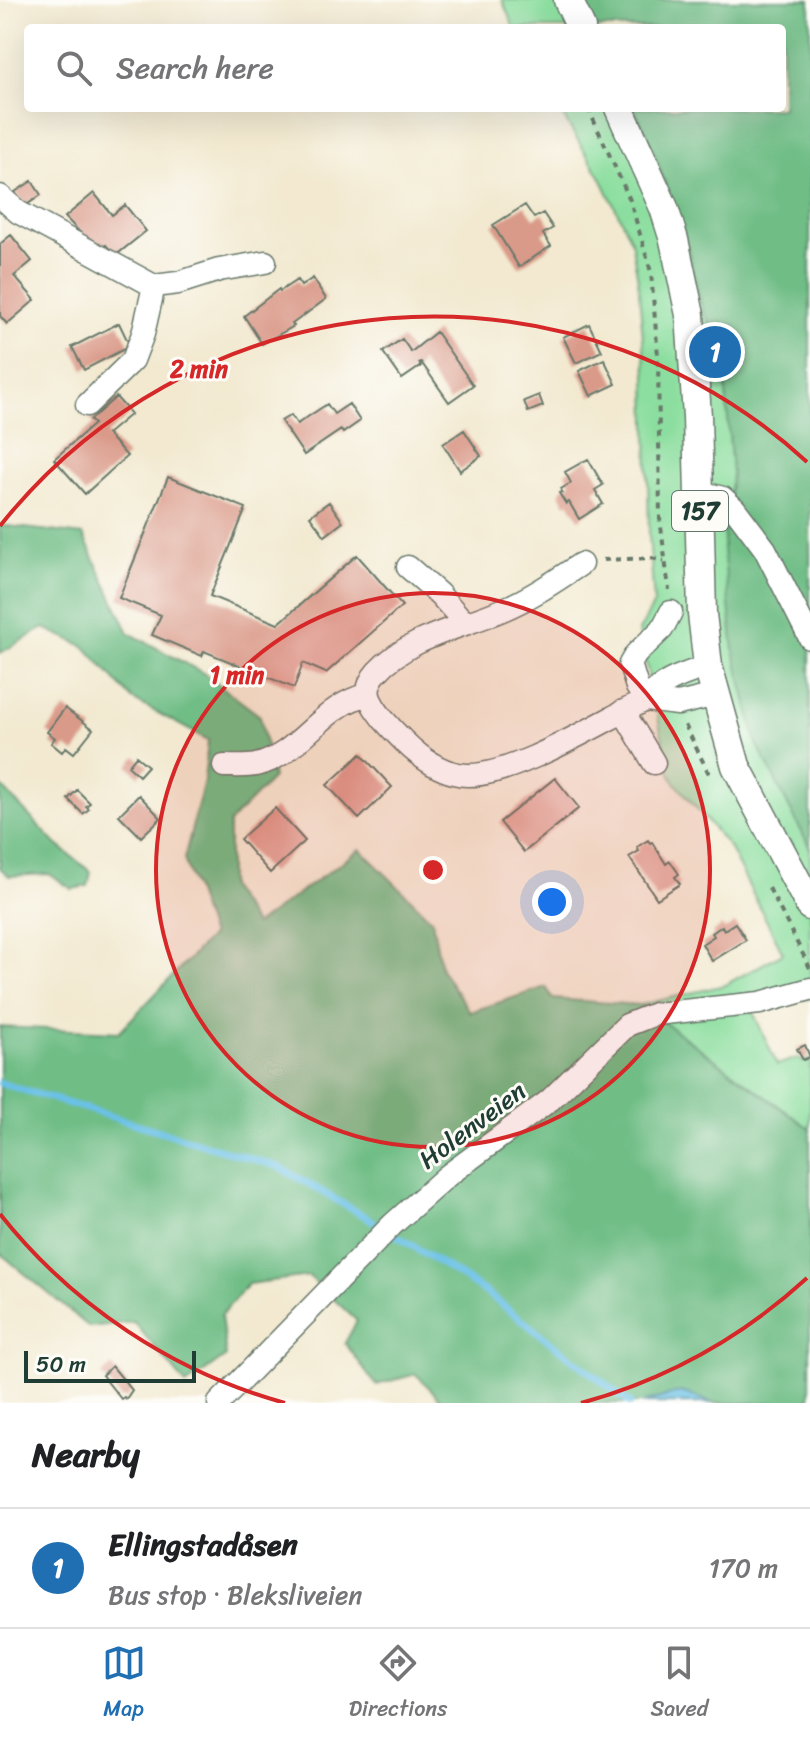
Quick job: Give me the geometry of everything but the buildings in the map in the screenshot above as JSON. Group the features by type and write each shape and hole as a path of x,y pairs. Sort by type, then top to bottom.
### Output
{"main road":[{"path":"568,0 579,24"},
{"name":"157","path":"621,112 664,208 690,315 696,378 702,614 708,666 736,766 810,906"}],"street":[{"path":"0,196 18,212 154,286 265,262"},
{"path":"87,405 133,360 143,334 154,286"},
{"path":"700,492 723,498 735,509 765,549 810,638"},
{"path":"581,564 540,592 418,643 396,656 368,684 367,695 396,734 422,758 444,769 466,775 496,772 646,700 656,688 708,666"},
{"path":"408,567 439,594 465,623"},
{"path":"671,612 655,639 636,654 630,664 637,687 646,700 678,704 716,695"},
{"path":"224,766 257,765 273,758 340,705 367,695"},
{"path":"623,711 654,763"},
{"name":"Holenveien","path":"219,1403 393,1224 447,1176 550,1100 627,1025 655,1014 760,1003 810,989"}],"path":[{"path":"590,112 630,200 651,272 656,311 659,498 671,612"},
{"path":"581,564 609,559 664,561"}],"green space":[{"path":"502,0 585,0 594,24 512,24"},
{"path":"585,0 810,0 810,848 757,744 734,651 723,548 732,473 723,350 702,308 683,231 636,112 786,112 786,24 594,24"},
{"path":"560,112 636,112 683,231 702,308 723,350 732,473 723,548 757,744 810,848 810,998 750,1005 777,1065 798,1058 803,1062 810,1060 810,1129 640,1005 725,985 783,953 729,847 670,773 639,631 654,604 649,534 646,373 638,280 631,240 600,176"},
{"path":"0,525 83,535 129,633 205,674 260,716 273,778 229,823 229,887 255,925 360,849 432,920 441,969 470,1012 546,987 553,999 640,1005 810,1129 810,1403 444,1403 416,1374 376,1385 345,1343 357,1321 309,1276 248,1284 221,1315 226,1356 186,1385 134,1322 89,1327 0,1253 0,1027 119,1032 211,936 184,859 204,781 208,740 132,699 84,646 44,628 0,653"},
{"path":"0,785 56,844 91,872 88,886 72,889 49,874 9,876 0,868"}],"water":[{"path":"681,1392 713,1403 642,1403"}],"waterway":[{"path":"0,1083 279,1167 373,1221"},
{"path":"394,1234 484,1291 630,1403"}],"place":[{"name":"Ellingstadåsen","path":"715,352"}]}
